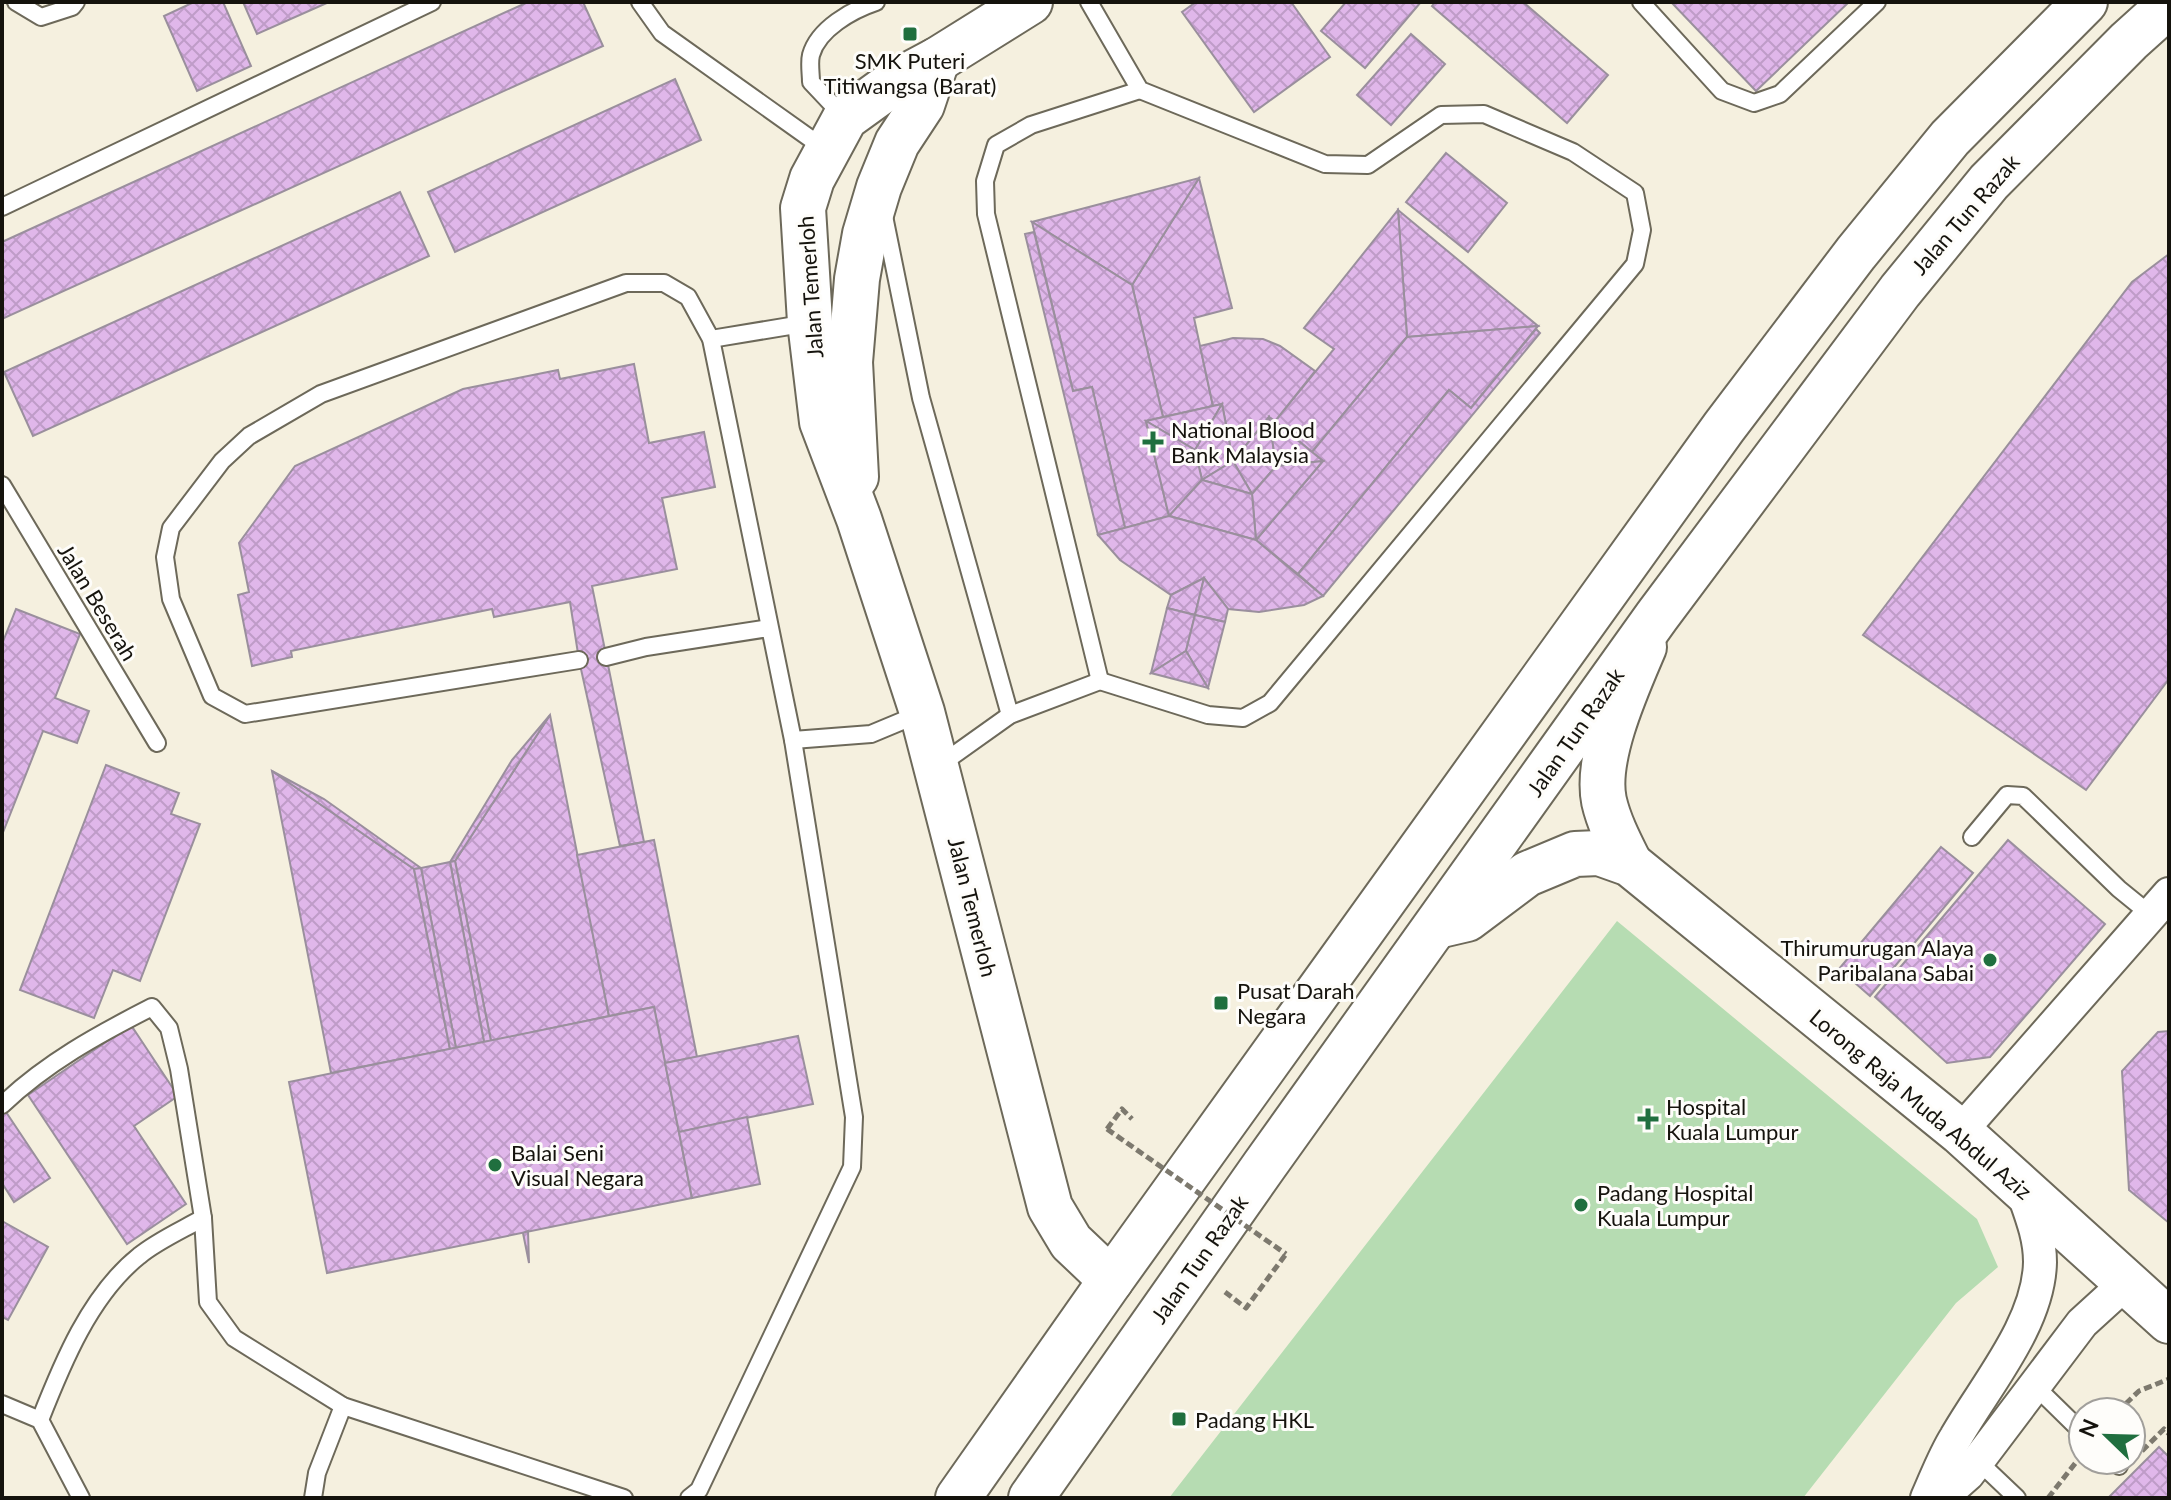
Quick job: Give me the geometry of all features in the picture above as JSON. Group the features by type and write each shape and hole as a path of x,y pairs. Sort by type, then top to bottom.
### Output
{"main road":[{"path":"958,1498 1111,1280 1715,440 1856,253 1950,138 2085,2"},
{"path":"884,176 835,135 892,84 937,60 1017,5"},
{"name":"Jalan Tun Razak","path":"1031,1498 1657,616 1900,291 1989,182 2169,5"},
{"name":"Jalan Temerloh","path":"859,519 850,362 857,279 865,234 884,176 897,143 922,105 937,60"},
{"name":"Jalan Temerloh","path":"835,135 812,179 803,208 810,322 822,422 859,519 922,712 1050,1207 1071,1242 1111,1280"},
{"name":"Lorong Raja Muda Abdul Aziz","path":"1630,864 1615,833 1604,799 1606,752 1625,693 1657,616"},
{"name":"Lorong Raja Muda Abdul Aziz","path":"1437,926 1467,919 1527,874 1575,854 1599,853 1630,864 1960,1132 2169,1321"}],"street":[{"path":"1960,1132 2160,904"},
{"path":"1927,1498 1955,1438 2008,1357 2030,1309 2040,1265 2038,1236 2022,1188"},
{"path":"1941,1498 1968,1474 2082,1323 2127,1282"}],"lane":[{"path":"16,2 41,17 72,7 76,2"},
{"path":"2,207 432,2"},
{"path":"640,2 662,33 835,135"},
{"path":"835,135 811,82 811,54 829,27 863,6 876,2"},
{"path":"937,767 1010,715 1100,681 1208,715 1243,718 1270,703 1635,264 1642,230 1635,193 1573,152 1484,114 1441,115 1368,165 1325,164 1140,90 1089,2"},
{"path":"1641,2 1722,91 1754,103 1780,94 1877,2"},
{"path":"1100,681 986,214 985,181 996,145 1031,125 1140,90"},
{"path":"884,176 921,398 1010,715"},
{"path":"579,660 245,714 212,696 171,599 165,557 171,528 222,461 249,436 321,394 557,307 626,283 664,283 688,297 711,339 793,740 854,1117 852,1167 699,1490 689,1498"},
{"path":"711,339 810,322"},
{"name":"Jalan Beserah","path":"2,485 157,743"},
{"path":"606,657 646,647 769,628"},
{"path":"793,740 871,734 922,712"},
{"path":"1972,837 2007,795 2023,796 2119,889 2160,904"},
{"path":"2,1105 27,1082 84,1041 152,1007 169,1028 176,1055 203,1218 208,1302 234,1338 343,1406 624,1498"},
{"path":"40,1420 60,1370 96,1303 139,1256 203,1218"},
{"path":"2035,1386 2067,1417"},
{"path":"2,1404 40,1420 81,1498"},
{"path":"313,1498 317,1473 343,1406"},
{"path":"1978,1461 2017,1498"}],"path":[{"path":"1132,1119 1122,1109 1107,1129 1286,1254 1246,1308 1224,1291"},
{"path":"2134,1396 2169,1379"},
{"path":"2048,1498 2067,1474"}],"green space":[{"name":"Padang Hospital Kuala Lumpur","path":"1617,921 1977,1219 1998,1267 1956,1303 1803,1498 1169,1498"}],"building":[{"path":"194,2 223,2 251,66 197,91 164,16"},
{"path":"243,2 329,2 257,34"},
{"path":"528,2 583,2 603,46 2,319 2,242"},
{"path":"1196,2 1291,2 1330,57 1254,112 1182,12"},
{"path":"1346,2 1421,2 1365,68 1321,31"},
{"path":"1435,2 1523,2 1608,75 1567,123 1432,6"},
{"path":"1671,2 1849,2 1756,91"},
{"path":"1411,34 1445,64 1391,125 1357,95"},
{"path":"675,79 701,140 455,252 428,192"},
{"path":"1446,153 1507,203 1468,252 1406,202"},
{"path":"1199,178 1232,308 1194,318 1213,406 1163,417 1132,285"},
{"path":"1199,178 1132,285 1032,222"},
{"path":"400,192 429,256 33,436 4,372"},
{"path":"1398,210 1538,326 1407,337"},
{"path":"1398,210 1407,337 1312,452 1275,421 1334,349 1304,328"},
{"path":"1032,222 1132,285 1163,417 1146,421 1169,516 1125,528 1092,387 1073,391"},
{"path":"1034,232 1073,391 1092,387 1125,528 1098,535 1025,234"},
{"path":"2169,254 2169,679 2086,790 1863,635 2132,282"},
{"path":"1538,326 1471,408 1449,390 1298,574 1256,540 1323,461 1312,452 1407,337"},
{"path":"1536,329 1540,333 1323,596 1298,574 1449,390 1471,408"},
{"path":"1233,338 1263,339 1280,346 1315,371 1275,421 1269,417 1233,461 1222,404 1213,406 1200,346"},
{"path":"634,364 649,443 704,432 715,487 662,498 677,569 592,586 644,842 620,846 579,660 570,602 494,617 492,609 291,651 292,657 252,666 238,595 249,592 239,543 295,466 463,389 558,370 560,379"},
{"path":"1222,404 1195,450 1146,421 1213,406"},
{"path":"1222,404 1233,461 1202,480 1195,450"},
{"path":"1269,417 1276,466 1252,494 1233,461"},
{"path":"1269,417 1312,452 1323,461 1276,466"},
{"path":"1146,421 1195,450 1202,480 1169,516"},
{"path":"1233,461 1252,494 1202,480"},
{"path":"1323,461 1256,540 1252,494 1276,466"},
{"path":"1202,480 1252,494 1256,540 1169,516"},
{"path":"1169,516 1256,540 1323,596 1304,605 1259,612 1228,609 1204,578 1171,595 1120,560 1098,535"},
{"path":"1204,578 1195,615 1167,608 1171,595"},
{"path":"1204,578 1228,609 1225,622 1195,615"},
{"path":"1167,608 1195,615 1186,651 1151,673"},
{"path":"16,609 80,634 55,698 89,711 77,743 43,731 2,835 2,644"},
{"path":"1195,615 1225,622 1208,688 1186,651"},
{"path":"1186,651 1208,688 1151,673"},
{"path":"550,715 609,1016 491,1041 455,861"},
{"path":"550,715 455,861 450,862 512,760"},
{"path":"106,765 179,793 171,814 200,824 140,981 113,970 94,1018 20,990"},
{"path":"272,771 414,869 450,1049 331,1073"},
{"path":"272,771 324,799 421,868 414,869"},
{"path":"654,840 697,1057 665,1063 654,1007 609,1016 577,855"},
{"name":"Thirumurugan Alaya Paribalana Sabai","path":"2008,840 2105,924 1990,1057 1947,1063 1875,997"},
{"path":"1941,847 1973,873 1870,996 1839,969"},
{"path":"455,861 491,1041 484,1042 450,862"},
{"path":"450,862 484,1042 456,1048 421,868"},
{"path":"421,868 456,1048 450,1049 414,869"},
{"name":"Balai Seni Visual Negara","path":"654,1007 692,1198 327,1273 289,1082"},
{"path":"131,1025 178,1096 134,1126 186,1204 127,1244 28,1095"},
{"path":"2169,1031 2169,1223 2129,1190 2122,1071 2158,1032"},
{"path":"798,1036 813,1104 679,1132 665,1063"},
{"path":"6,1112 50,1178 14,1202 2,1183 2,1115"},
{"path":"747,1117 760,1184 692,1198 679,1132"},
{"path":"2,1221 48,1247 8,1320 2,1317"},
{"path":"528,1231 529,1263 523,1233"},
{"path":"2159,1447 2169,1457 2169,1498 2108,1498 2130,1476 2147,1476 2147,1459"}],"place":[{"name":"SMK Puteri Titiwangsa (Barat)","path":"910,34"},
{"name":"National Blood Bank Malaysia","path":"1153,442"},
{"name":"Thirumurugan Alaya Paribalana Sabai","path":"1990,960"},
{"name":"Pusat Darah Negara","path":"1221,1003"},
{"name":"Hospital Kuala Lumpur","path":"1648,1119"},
{"name":"Balai Seni Visual Negara","path":"495,1165"},
{"name":"Padang Hospital Kuala Lumpur","path":"1581,1205"},
{"name":"Padang HKL","path":"1179,1419"}]}
